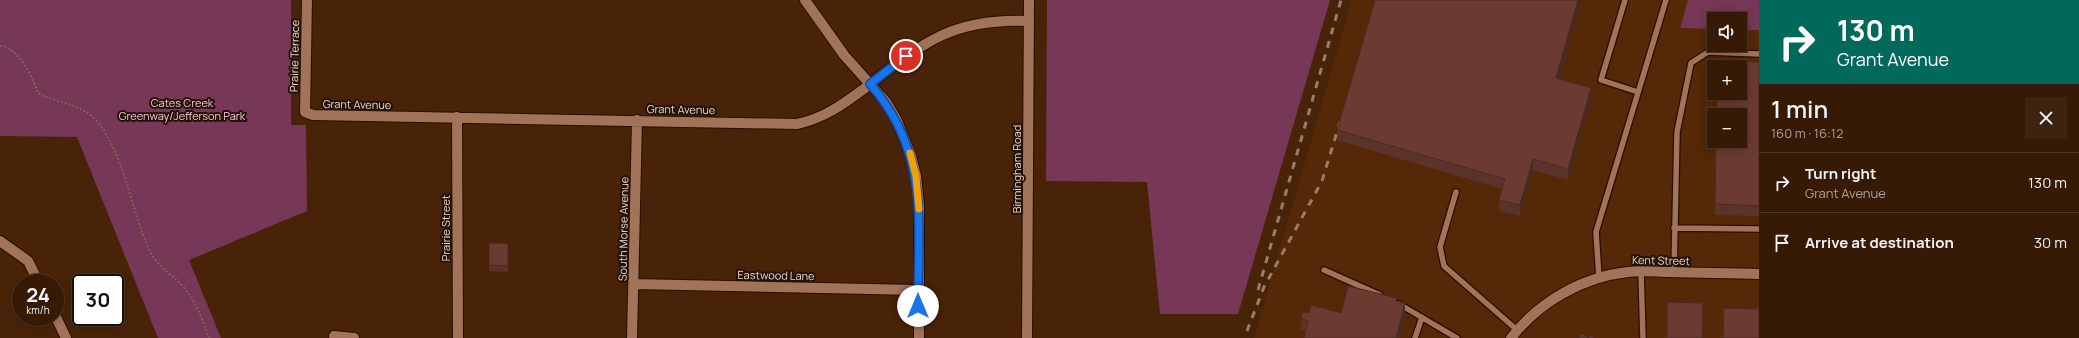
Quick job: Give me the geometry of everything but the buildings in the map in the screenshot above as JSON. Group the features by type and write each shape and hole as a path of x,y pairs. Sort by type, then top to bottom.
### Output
{"street":[{"name":"Prairie Terrace","path":"305,112 307,0"},
{"path":"805,0 844,55 886,102 905,137 913,163 919,206 919,338"},
{"name":"Birmingham Road","path":"1027,338 1029,0"},
{"name":"Grant Avenue","path":"305,112 313,115 797,124 827,114 870,84 918,47 955,30 992,21 1029,21"},
{"name":"Prairie Street","path":"457,117 458,338"},
{"name":"South Morse Avenue","path":"632,338 637,120"},
{"path":"0,241 11,247 28,261 34,274"},
{"name":"Kent Street","path":"1514,334 1545,305 1560,295 1599,278 1629,271 1759,274"},
{"name":"Eastwood Lane","path":"634,284 918,290"},
{"path":"60,326 66,338"},
{"path":"334,336 354,338"}],"lane":[{"path":"1625,0 1601,80 1638,92"},
{"path":"1599,278 1596,232 1666,0"},
{"path":"1674,272 1677,132 1691,63 1708,52 1759,54"},
{"path":"1456,192 1440,247 1444,266 1514,334"},
{"path":"1674,228 1759,230"},
{"path":"1324,270 1388,298"},
{"path":"1641,272 1643,338"},
{"path":"1394,302 1457,338"},
{"path":"1415,338 1422,317"}],"path":[{"path":"0,46 4,46 18,56 33,78 38,93 48,99 66,103 87,112 105,132 115,152 150,252 165,272 185,288 198,310 209,338"}],"shaded area":[{"path":"1352,0 1688,0 1680,28 1707,29 1707,52 1747,52 1747,30 1759,30 1759,338 1254,338"}],"green space":[{"name":"Cates Creek Greenway/Jefferson Park","path":"0,0 291,0 291,125 306,125 307,211 189,260 221,338 158,338 77,137 0,136"},
{"path":"1047,0 1330,0 1238,314 1160,314 1147,182 1046,181"},
{"path":"1688,0 1759,0 1759,30 1747,30 1747,12 1707,12 1707,29 1680,28"}],"railway":[{"path":"1258,290 1341,0"},
{"path":"1247,331 1264,287 1322,181 1340,122"}],"slow traffic":[{"path":"910,153 916,176 919,209"}],"route":[{"path":"906,56 870,84 886,102 905,137 916,176 919,206 918,306"}]}
